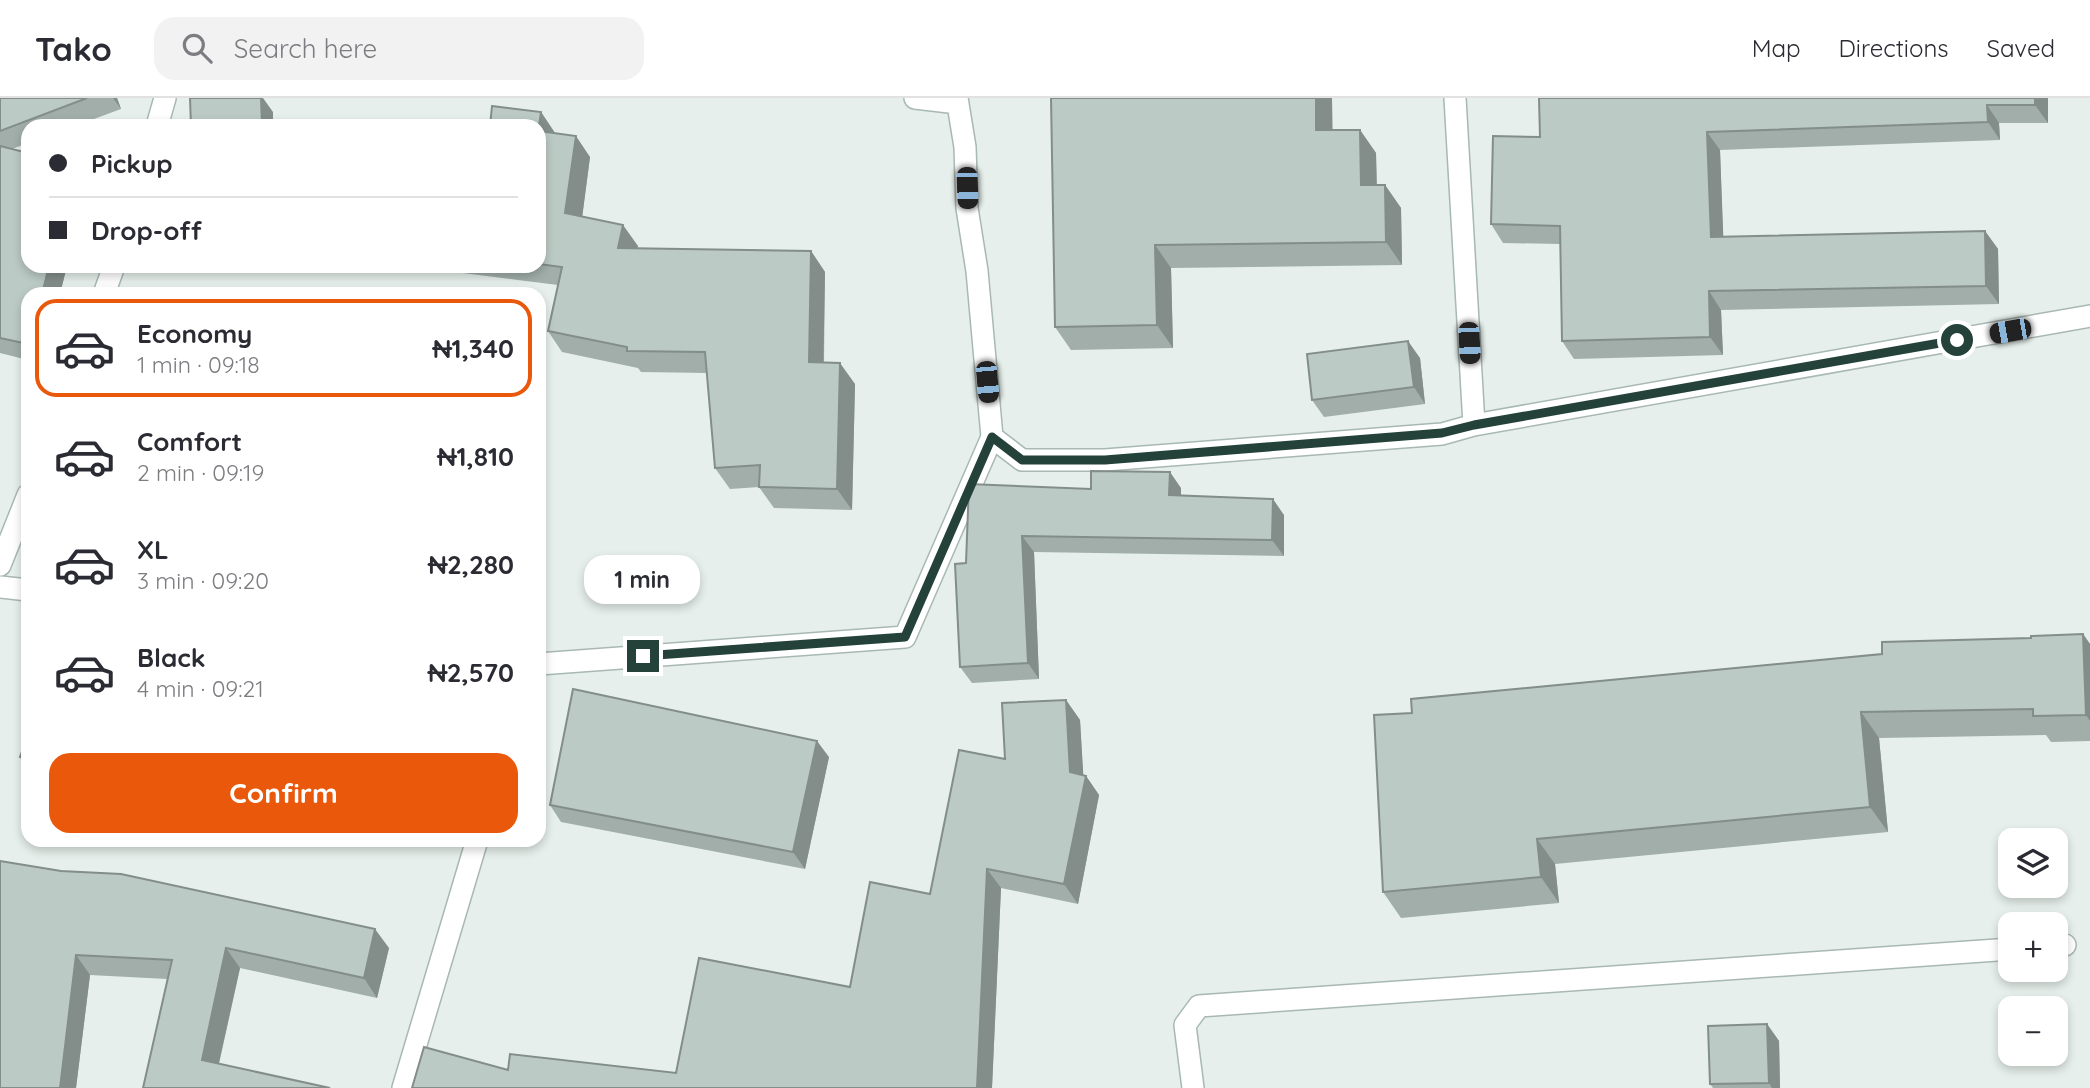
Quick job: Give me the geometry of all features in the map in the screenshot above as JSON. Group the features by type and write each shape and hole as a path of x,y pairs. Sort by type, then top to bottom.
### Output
{"street":[{"path":"159,119 165,98"},
{"path":"546,663 905,637 992,437 977,271 967,208 965,148 957,101 915,98"},
{"path":"1455,98 1474,425"},
{"path":"992,437 1022,460 1105,460 1442,433 1474,425 2090,316"},
{"path":"0,565 21,512"},
{"path":"0,587 21,589"},
{"path":"403,1088 475,847"},
{"path":"1193,1088 1185,1025 1199,1006 1998,950"}],"building":[{"path":"0,98 87,98 32,119 21,119 21,123 0,131"},
{"path":"190,98 261,98 262,119 191,119"},
{"path":"1051,98 1316,98 1316,130 1360,130 1361,185 1385,185 1386,242 1155,245 1157,325 1055,327"},
{"path":"1539,98 2035,98 2035,105 1987,105 1988,122 1707,132 1711,237 1985,231 1986,286 1709,291 1710,337 1562,341 1560,226 1491,224 1493,136 1540,137"},
{"path":"492,106 541,112 540,119 491,119"},
{"path":"546,132 576,136 565,213 623,225 618,248 811,251 809,362 840,363 837,489 759,487 760,465 715,468 705,352 627,351 627,347 548,331 562,267 546,265"},
{"path":"0,146 21,151 21,273 47,273 44,287 21,287 21,342 0,338"},
{"path":"1408,341 1414,387 1312,400 1307,354"},
{"path":"1091,471 1170,472 1169,495 1273,499 1272,540 1022,536 1028,663 960,667 955,564 966,563 969,484 1091,489"},
{"path":"2083,634 2086,715 2033,716 2033,709 1861,712 1870,807 1537,839 1541,877 1383,892 1374,715 1412,713 1411,699 1882,654 1882,642"},
{"path":"573,689 817,741 793,852 550,805"},
{"path":"1066,700 1070,772 1086,776 1064,884 987,869 977,1088 412,1088 424,1047 508,1070 510,1054 676,1073 699,958 850,987 870,882 930,894 959,750 1005,759 1002,703"},
{"path":"0,861 61,871 121,874 375,929 364,978 226,948 202,1060 330,1088 143,1088 172,960 76,955 60,1088 0,1088"},
{"path":"1767,1024 1769,1083 1710,1084 1708,1026"}],"route":[{"path":"643,656 905,637 992,437 1022,460 1105,460 1442,433 1474,425 1957,340"}]}
